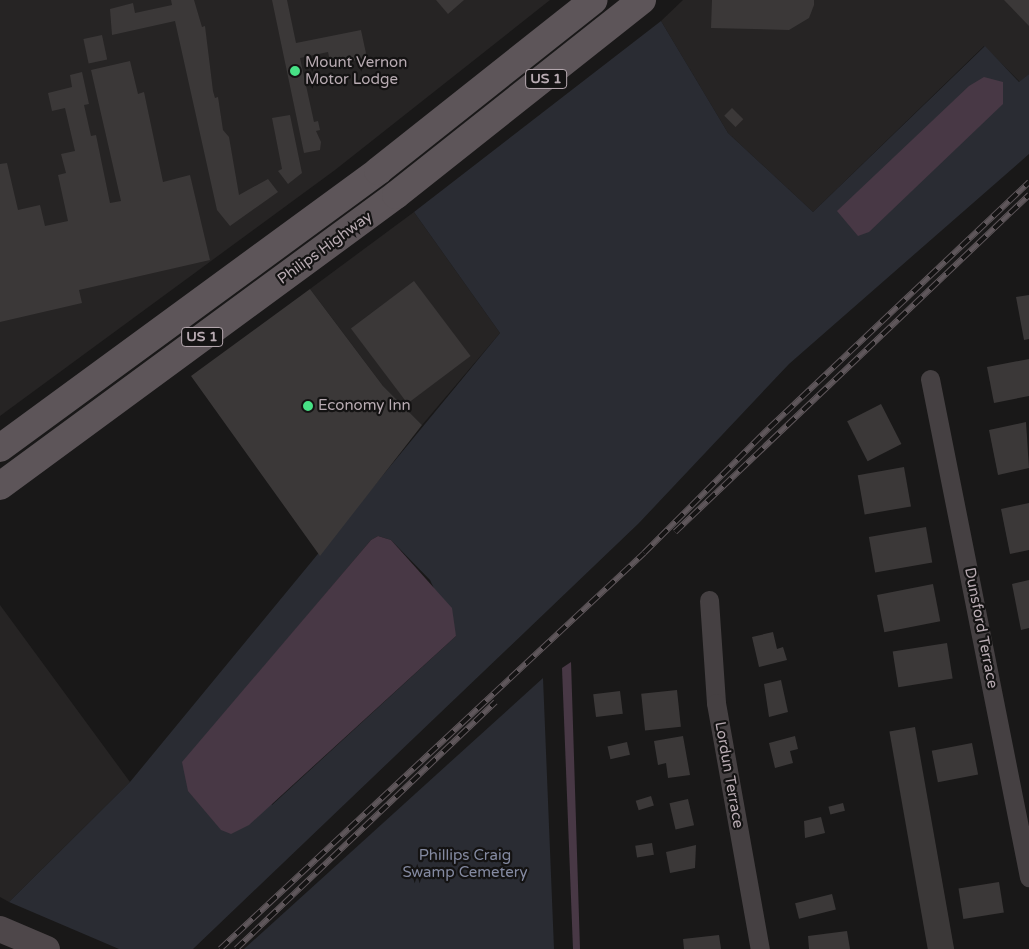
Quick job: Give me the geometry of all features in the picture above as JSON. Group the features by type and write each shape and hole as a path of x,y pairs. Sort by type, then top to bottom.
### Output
{"main road":[{"name":"Philips Highway","path":"0,448 430,131 594,0"},
{"name":"Philips Highway","path":"0,486 447,156 642,0"},
{"path":"0,929 35,947"}],"street":[{"path":"430,131 447,156"},
{"path":"194,306 213,330"},
{"name":"Dunsford Terrace","path":"930,379 1029,877"},
{"name":"Lordun Terrace","path":"709,600 716,703 760,949"}],"shaded area":[{"path":"0,0 550,0 335,170 0,416"},
{"path":"683,0 1029,0 1029,74 1020,82 984,46 813,212 728,133 661,21"},
{"path":"984,77 1003,82 1003,104 869,232 858,236 837,211 969,86"},
{"path":"414,212 500,333 422,425 383,386 310,289"},
{"path":"378,536 391,540 452,608 456,636 249,825 231,834 221,830 188,791 182,762 371,540"},
{"path":"0,605 130,782 9,902 0,897"},
{"path":"571,662 580,949 573,949 562,668"}],"green space":[{"path":"661,21 728,133 813,212 985,46 1019,82 1029,74 1029,154 789,364 639,523 193,949 119,949 9,902 130,782 500,333 414,212","holes":["378,536 391,540 430,580 456,636 272,805 219,720 371,540"]},
{"name":"Phillips Craig Swamp Cemetery","path":"543,678 554,949 244,949"}],"building":[{"path":"171,0 194,0 202,27 205,26 213,91 215,98 218,97 223,130 229,137 239,195 268,179 278,192 230,226 217,210 175,21 112,35 110,9 133,3 135,13 172,5"},
{"name":"Mount Vernon Motor Lodge","path":"272,0 287,0 296,43 361,30 367,58 331,66 328,52 300,58 314,122 318,121 320,130 316,131 321,142 320,150 304,153"},
{"path":"436,0 464,0 448,14"},
{"path":"712,0 814,0 814,5 809,18 789,30 711,28"},
{"path":"1004,0 1029,0 1029,26"},
{"path":"102,35 107,59 89,63 83,39"},
{"path":"130,61 138,94 144,92 163,182 190,175 210,260 79,290 82,303 0,322 0,164 7,163 18,210 40,205 45,226 68,221 58,175 66,173 61,154 75,151 65,108 52,111 48,93 72,87 70,75 82,72 89,104 84,105 91,136 96,135 110,203 121,201 91,70"},
{"path":"732,108 743,119 736,127 724,116"},
{"path":"290,115 302,173 288,184 278,171 282,169 272,118"},
{"path":"414,281 471,356 407,404 351,329"},
{"name":"Economy Inn","path":"310,289 383,386 422,425 320,556 191,376"},
{"path":"1029,295 1029,339 1024,340 1016,297"},
{"path":"1029,359 1029,396 994,403 987,367"},
{"path":"881,404 901,444 868,461 847,421"},
{"path":"1026,422 1029,468 998,475 989,430"},
{"path":"904,467 911,506 865,515 858,475"},
{"path":"1029,503 1029,550 1010,554 1001,509"},
{"path":"926,527 932,562 875,573 869,537"},
{"path":"1029,580 1029,628 1021,630 1012,584"},
{"path":"933,584 940,621 884,632 877,595"},
{"path":"773,632 777,649 783,647 787,660 759,667 752,637"},
{"path":"947,643 953,679 898,687 893,652"},
{"path":"781,680 788,712 769,717 764,684"},
{"path":"677,690 681,727 645,731 641,694"},
{"path":"620,691 623,714 596,717 593,694"},
{"path":"915,727 954,949 928,949 889,732"},
{"path":"683,736 690,775 668,778 666,763 658,765 654,741"},
{"path":"795,736 798,749 790,751 793,763 775,768 769,743"},
{"path":"627,742 630,755 610,759 608,746"},
{"path":"972,743 978,774 938,782 932,751"},
{"path":"651,796 654,806 639,810 636,801"},
{"path":"688,799 694,825 676,830 669,803"},
{"path":"843,803 845,811 830,814 828,807"},
{"path":"821,817 825,833 805,838 804,821"},
{"path":"652,843 654,855 637,858 635,846"},
{"path":"696,845 695,868 670,873 666,852"},
{"path":"999,882 1004,913 963,919 959,888"},
{"path":"832,894 836,910 799,919 795,903"},
{"path":"847,931 850,949 809,949 808,936"},
{"path":"719,935 721,949 684,949 683,939"}],"railway":[{"path":"220,949 644,553 769,428 1029,182"},
{"path":"675,532 1029,195"},
{"path":"236,949 495,702"}],"place":[{"name":"Mount Vernon Motor Lodge","path":"295,71"},
{"name":"Economy Inn","path":"308,406"}]}
